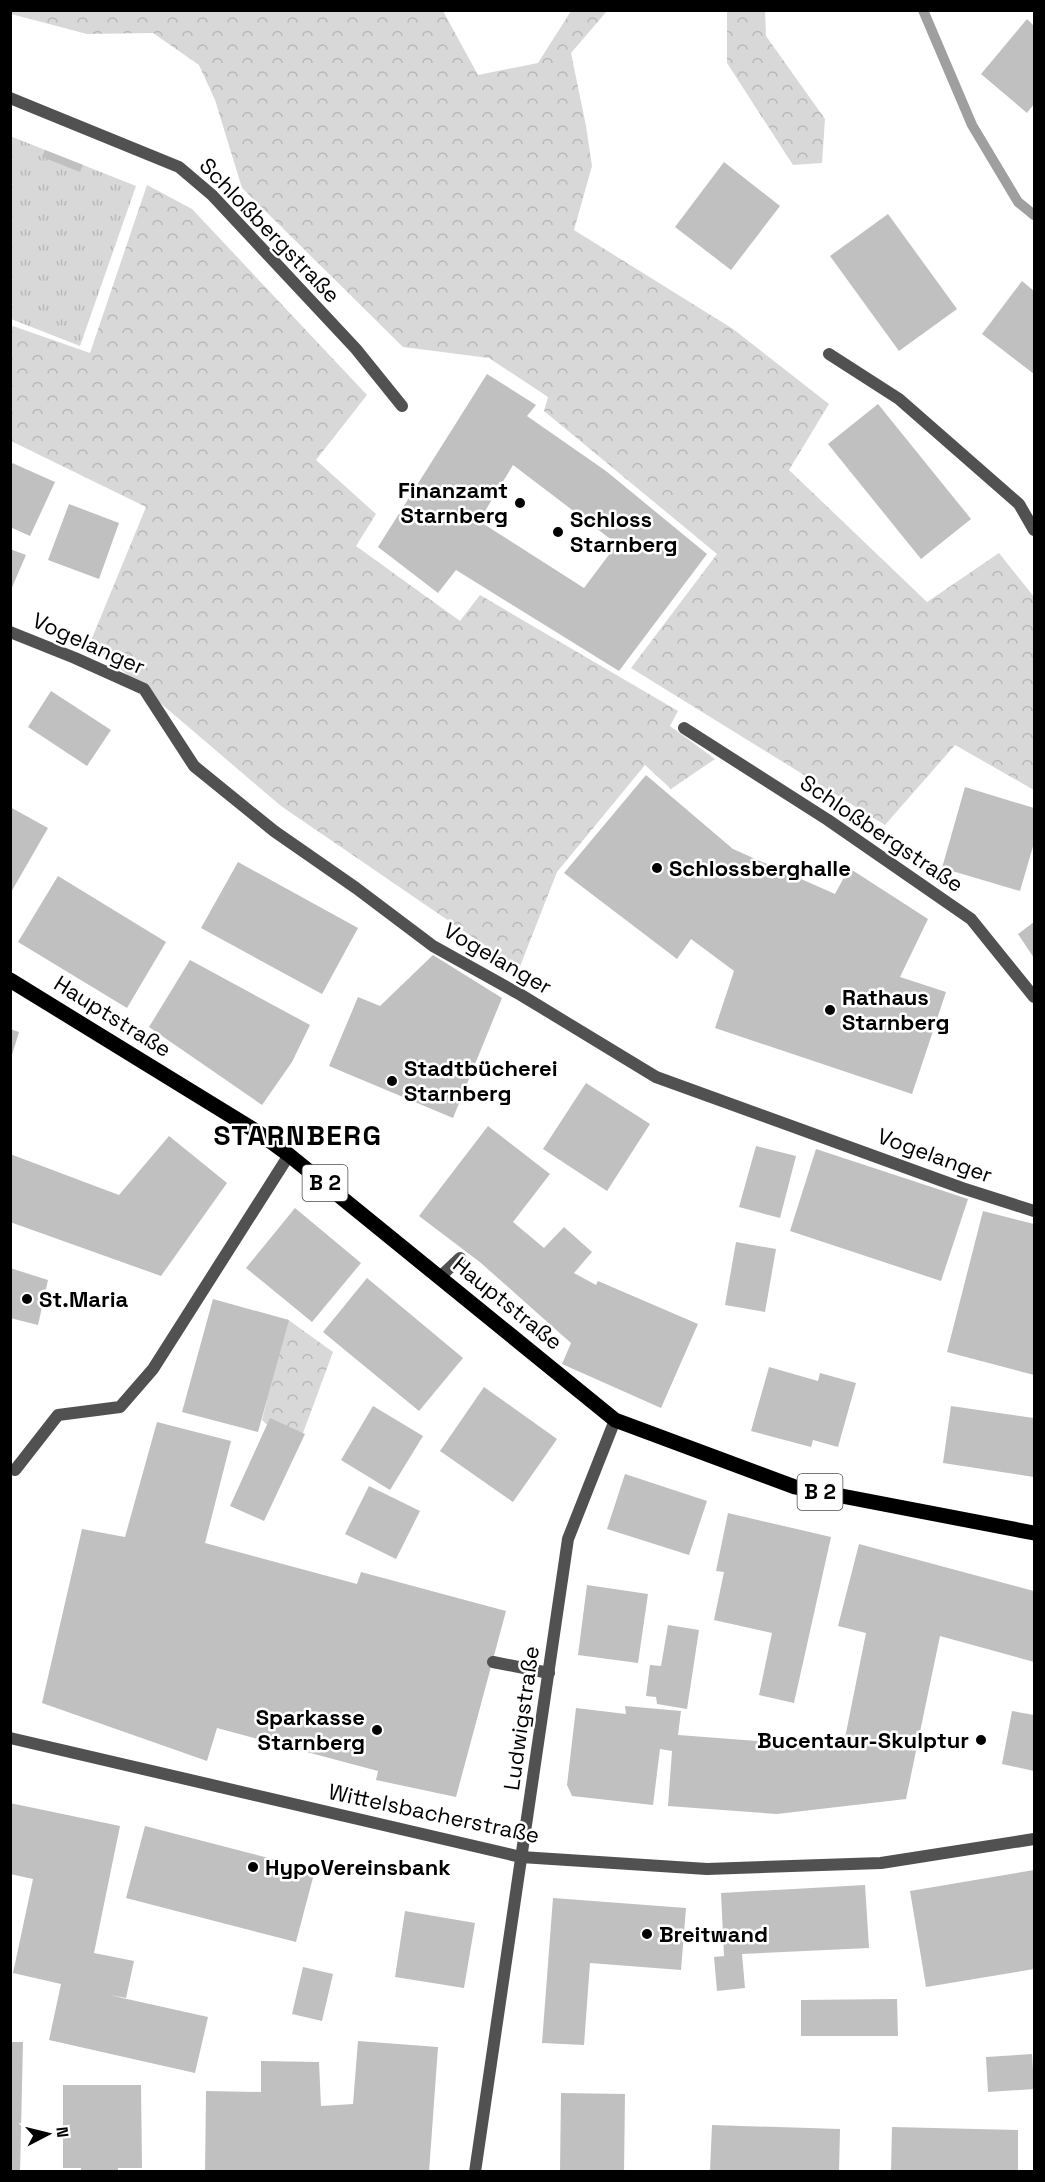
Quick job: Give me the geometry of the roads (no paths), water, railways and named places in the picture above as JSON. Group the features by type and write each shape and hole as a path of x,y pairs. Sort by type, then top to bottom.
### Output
{"main road":[{"name":"Hauptstraße","path":"10,980 240,1121 289,1155 615,1420 795,1487 1035,1533"}],"street":[{"name":"Schloßbergstraße","path":"10,98 179,167 212,195 356,349 402,406"},
{"path":"829,354 899,399 1019,504 1035,530"},
{"name":"Vogelanger","path":"10,632 144,689 194,766 274,831 356,888 433,946 521,995 656,1077 962,1188 1035,1211"},
{"name":"Schloßbergstraße","path":"684,728 828,820 971,919 1035,997"},
{"path":"15,1470 58,1414 120,1407 147,1376 289,1155"},
{"path":"440,1277 460,1258"},
{"name":"Ludwigstraße","path":"475,2172 568,1539 615,1420"},
{"path":"492,1662 549,1673"},
{"name":"Wittelsbacherstraße","path":"10,1738 521,1857 717,1869 881,1863 1035,1839"}],"waterway":[{"path":"923,10 972,125 1018,202 1034,215"}],"place":[{"name":"Finanzamt Starnberg","path":"520,503"},
{"name":"Schloss Starnberg","path":"558,532"},
{"name":"Schlossberghalle","path":"657,868"},
{"name":"Rathaus Starnberg","path":"830,1010"},
{"name":"Stadtbücherei Starnberg","path":"392,1081"},
{"name":"St.Maria","path":"27,1299"},
{"name":"Sparkasse Starnberg","path":"377,1730"},
{"name":"Bucentaur-Skulptur","path":"981,1740"},
{"name":"HypoVereinsbank","path":"253,1867"},
{"name":"Breitwand","path":"647,1934"}],"district":[{"name":"STARNBERG","path":"298,1135"}]}
